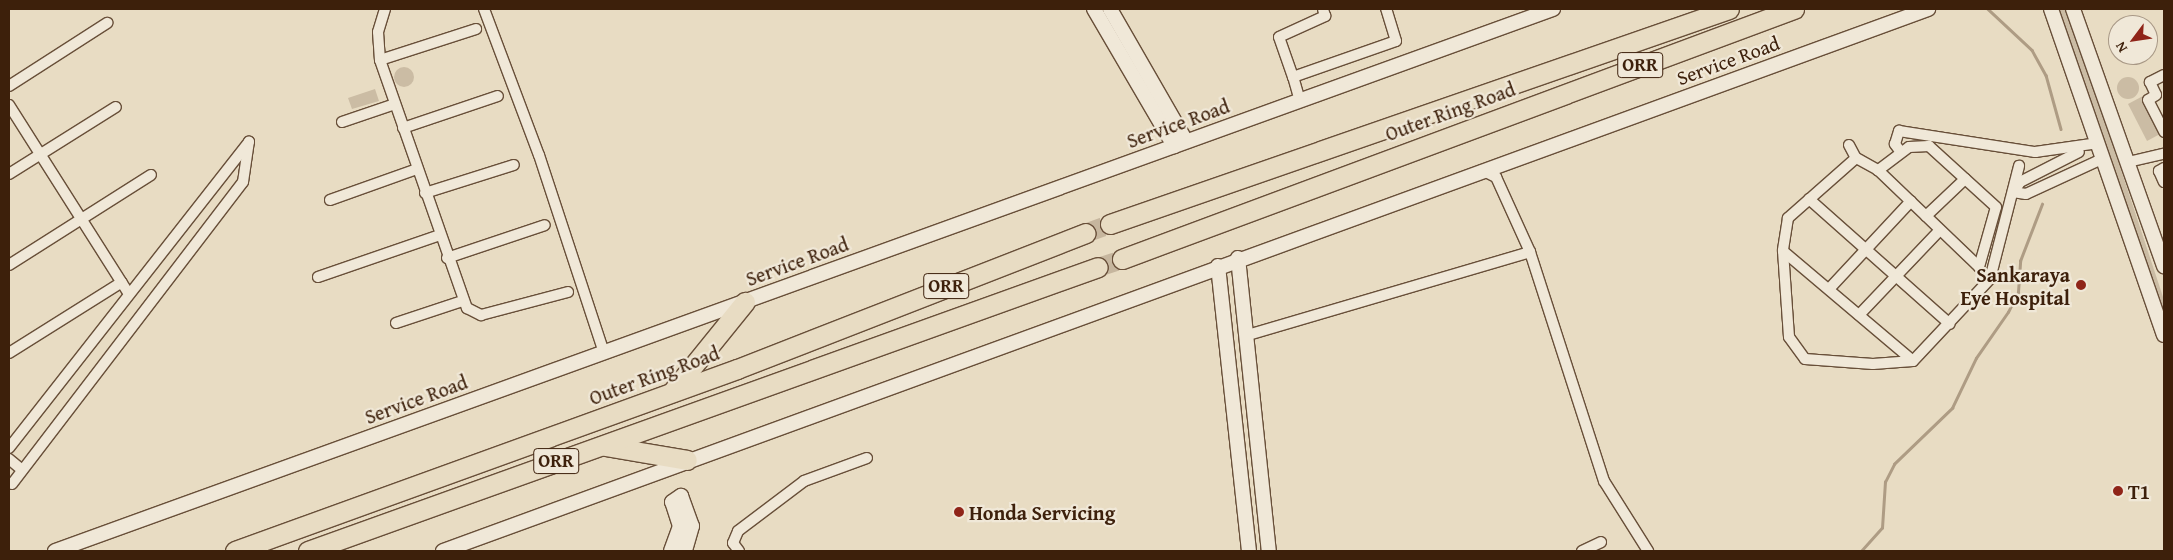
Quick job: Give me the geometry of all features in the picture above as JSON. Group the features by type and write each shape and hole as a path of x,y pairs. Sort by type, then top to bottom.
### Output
{"highway":[{"name":"Outer Ring Road","path":"1110,224 1729,9"},
{"name":"Outer Ring Road","path":"1122,259 1794,9"},
{"name":"Outer Ring Road","path":"243,548 868,319 1085,233"},
{"name":"ORR","path":"308,551 878,344 1098,268"},
{"path":"671,392 745,302"},
{"path":"868,319 878,344"},
{"path":"600,445 687,460"},
{"name":"ORR","path":"230,551 243,548"}],"main road":[{"path":"1094,9 1180,143"},
{"path":"1110,9 1180,143"},
{"name":"Service Road","path":"55,551 1553,9"},
{"name":"Service Road","path":"443,551 1238,258 1368,217 1481,170 1928,9"},
{"path":"2051,9 2164,336"},
{"path":"2073,9 2164,266"},
{"path":"1238,258 1255,397 1269,551"},
{"path":"1218,266 1235,398 1249,551"},
{"path":"1235,398 1255,397"},
{"path":"671,551 680,526 672,502 681,496 692,526 685,551"},
{"path":"1246,518 1266,516"}],"street":[{"path":"384,9 378,32 380,60 462,301 472,314 481,315 568,292"},
{"path":"484,9 539,155 606,352"},
{"path":"489,9 606,352"},
{"path":"1300,100 1279,38 1325,16 1323,9"},
{"path":"1293,77 1396,41 1386,9"},
{"path":"9,86 107,23"},
{"path":"380,60 476,28"},
{"path":"2164,75 2150,82 2156,95 2148,100 2164,132"},
{"path":"403,128 498,96"},
{"path":"342,122 395,104"},
{"path":"9,105 129,294"},
{"path":"9,174 116,107"},
{"path":"1900,152 1895,144 1899,131 2035,152 2100,149"},
{"path":"9,448 249,141 243,182 12,484"},
{"path":"1849,145 1856,158 1878,170 1990,279"},
{"path":"1878,170 1900,152 1929,146 1996,207 1979,267"},
{"path":"2013,192 2026,179 2100,149"},
{"path":"2013,192 2032,191 2100,149"},
{"path":"2128,162 2164,154"},
{"path":"1856,158 1788,218 1784,251 1789,337 1805,358 1883,364 1913,361 1950,324 1990,279 2019,166"},
{"path":"425,193 514,165"},
{"path":"2164,168 2159,171 2164,182"},
{"path":"330,200 417,169"},
{"path":"1481,170 1496,177 1530,252 1604,481 1648,551"},
{"path":"9,265 151,175"},
{"path":"1926,216 1965,179"},
{"path":"2026,179 2032,191"},
{"path":"1810,199 1868,247 1950,324"},
{"path":"1829,289 1911,201"},
{"path":"448,258 545,225"},
{"path":"1859,315 1940,230"},
{"path":"318,277 440,235"},
{"path":"1784,251 1913,361"},
{"path":"1248,335 1530,252"},
{"path":"9,353 122,282"},
{"path":"396,323 462,301"},
{"path":"739,551 733,543 738,531 804,481 867,458"},
{"path":"9,459 22,470"},
{"path":"1582,551 1601,542"}],"shaded area":[{"path":"2058,9 2068,9 2164,300 2164,327"},
{"path":"404,67 411,70 414,77 411,84 404,87 397,84 394,77 397,70"},
{"path":"2124,77 2132,77 2139,84 2139,92 2132,99 2124,99 2117,92 2117,84"},
{"path":"375,89 379,101 352,109 348,98"},
{"path":"2143,96 2162,133 2147,141 2128,104"}],"waterway":[{"path":"1988,9 2032,50 2046,75 2061,129"},
{"path":"1861,551 1882,528 1885,482 1894,464 1952,408 1976,358 2008,312 2018,292 2020,261 2042,204"}],"tunnel":[{"path":"1085,233 1110,224"},
{"path":"1098,267 1122,259"}],"place":[{"name":"Sankaraya Eye Hospital","path":"2081,285"},
{"name":"T1","path":"2118,491"},
{"name":"Honda Servicing","path":"959,512"}]}
